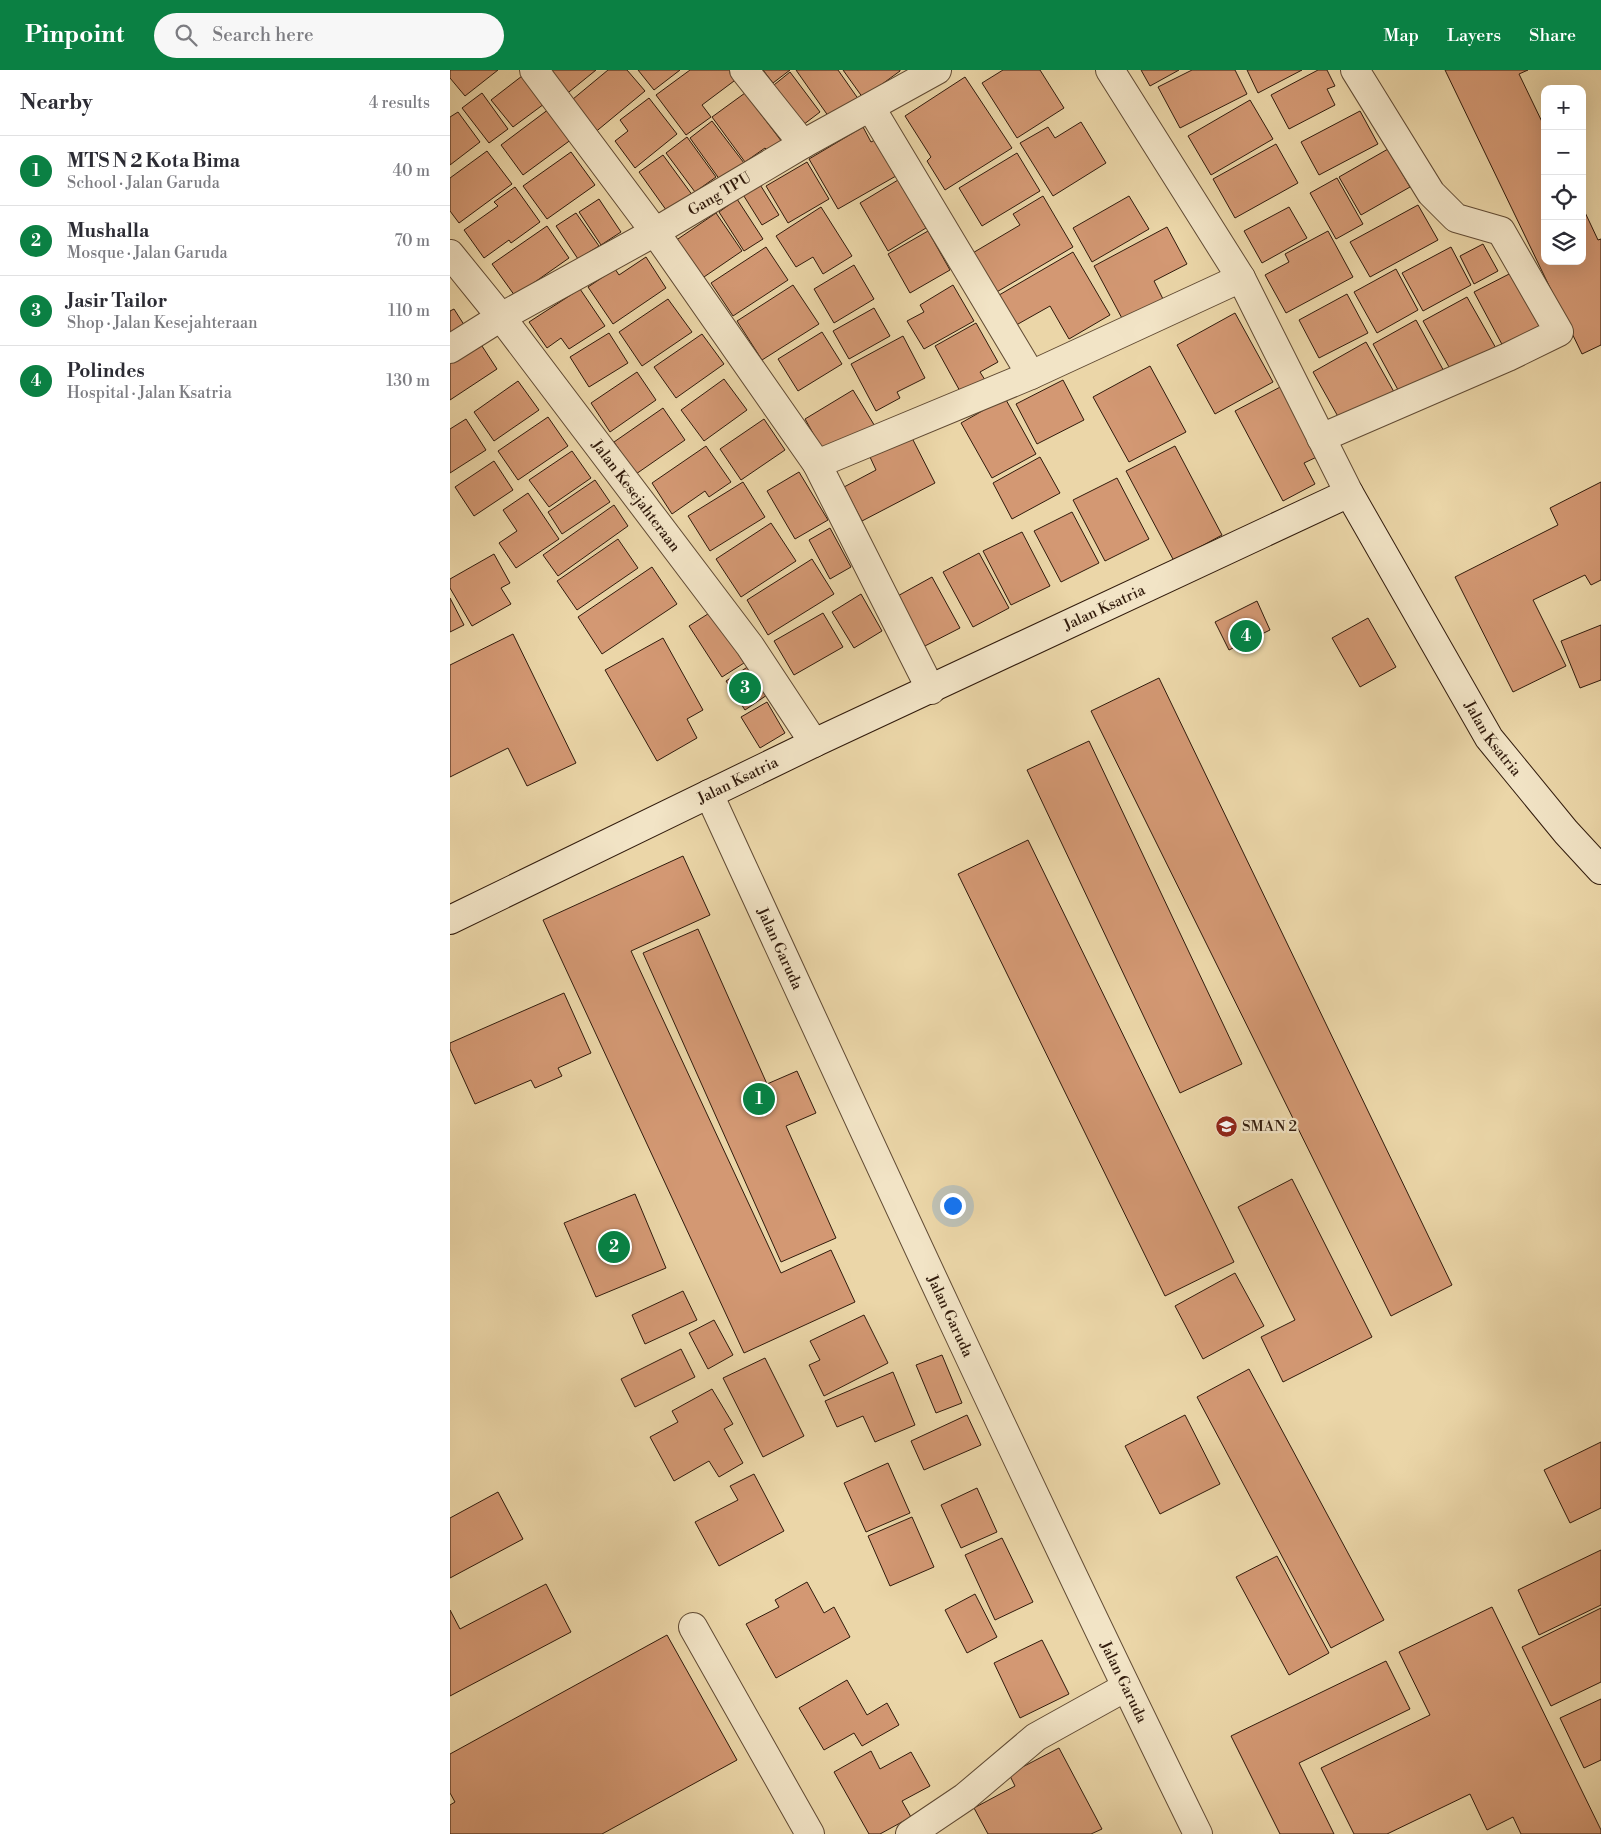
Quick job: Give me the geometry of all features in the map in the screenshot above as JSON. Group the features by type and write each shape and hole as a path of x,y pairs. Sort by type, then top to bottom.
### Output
{"street":[{"path":"534,70 655,232 817,464 931,690"},
{"path":"744,70 803,144"},
{"name":"Gang TPU","path":"450,349 501,318 655,232 803,144 937,70"},
{"path":"1110,70 1241,278 1349,493"},
{"path":"1322,438 1508,357 1559,332 1501,231 1456,218 1431,193 1355,70"},
{"path":"871,108 1031,375"},
{"name":"Jalan Kesejahteraan","path":"450,254 501,318 750,646 814,743"},
{"path":"817,464 1031,375 1241,278"},
{"name":"Jalan Ksatria","path":"450,920 814,743 931,690 1349,493 1489,738 1566,832 1601,870"},
{"name":"Jalan Garuda","path":"709,794 927,1270 1126,1688 1198,1834"},
{"path":"693,1626 810,1834"},
{"path":"910,1834 964,1797 1036,1737 1126,1688"}],"building":[{"path":"450,70 498,70 465,96 450,78"},
{"path":"543,70 596,70 564,96"},
{"path":"608,70 627,70 645,91 593,134 567,104"},
{"path":"638,70 680,70 654,90"},
{"path":"690,70 732,70 738,78 702,105 711,117 686,135 656,95"},
{"path":"763,70 790,70 773,83"},
{"path":"796,70 838,70 859,100 831,120"},
{"path":"843,70 900,70 900,71 863,98"},
{"path":"1003,70 1040,70 1064,108 1017,138 982,83"},
{"path":"1141,70 1179,70 1150,86"},
{"path":"1192,70 1235,70 1247,94 1180,128 1158,87"},
{"path":"1247,70 1302,70 1258,93"},
{"path":"1318,70 1327,70 1335,86 1327,89 1335,105 1289,129 1271,95"},
{"path":"1445,70 1528,70 1519,74 1541,120 1541,265 1586,265 1586,214 1598,240 1601,239 1601,345 1582,354"},
{"path":"790,72 820,112 799,128 769,89"},
{"path":"522,76 544,104 513,127 491,100"},
{"path":"965,77 1012,148 945,190 927,161 931,157 905,116"},
{"path":"482,93 508,129 489,143 462,108"},
{"path":"745,93 782,142 769,152 765,148 745,162 712,117"},
{"path":"649,98 677,134 635,168 615,141 628,131 620,120"},
{"path":"1250,100 1273,139 1211,175 1188,136"},
{"path":"549,109 572,139 523,175 501,145"},
{"path":"1360,111 1378,144 1319,175 1301,142"},
{"path":"458,112 480,142 450,165 450,117"},
{"path":"712,121 744,163 720,180 690,138"},
{"path":"1081,122 1106,163 1053,196 1020,143 1048,127 1055,138"},
{"path":"863,127 871,142 875,140 896,176 838,209 809,159"},
{"path":"687,137 716,177 695,192 666,153"},
{"path":"1276,144 1298,183 1235,218 1213,179"},
{"path":"1388,149 1410,187 1361,215 1339,177"},
{"path":"487,151 512,184 459,223 450,211 450,178"},
{"path":"571,152 595,185 547,219 523,186"},
{"path":"1017,153 1040,191 982,226 959,188"},
{"path":"663,155 693,196 669,214 639,172"},
{"path":"807,162 829,199 788,223 766,186"},
{"path":"1337,178 1363,224 1336,239 1310,193"},
{"path":"898,180 926,228 888,251 860,203"},
{"path":"759,183 779,215 762,225 742,193"},
{"path":"515,187 540,222 511,243 509,240 484,258 464,230 498,206 494,202"},
{"path":"1043,196 1073,247 995,293 971,254 1020,225 1013,214"},
{"path":"1129,196 1149,229 1092,262 1073,228"},
{"path":"599,199 621,232 601,245 579,212"},
{"path":"737,199 763,239 744,251 719,212"},
{"path":"1418,205 1438,240 1370,277 1350,242"},
{"path":"821,207 852,256 823,274 813,257 796,267 776,236"},
{"path":"1289,207 1307,238 1262,263 1244,231"},
{"path":"576,213 599,246 578,259 556,226"},
{"path":"716,213 742,251 701,279 675,241"},
{"path":"547,226 569,258 515,296 492,264"},
{"path":"1167,227 1187,264 1154,281 1164,301 1124,322 1094,266"},
{"path":"928,231 950,270 910,293 888,254"},
{"path":"1328,231 1353,277 1286,313 1265,275 1289,262 1285,254"},
{"path":"1483,244 1498,271 1474,284 1460,256"},
{"path":"766,247 788,280 733,316 711,283"},
{"path":"1451,247 1471,285 1423,311 1402,273"},
{"path":"1073,252 1110,315 1069,339 1050,306 1011,328 994,298"},
{"path":"646,257 666,288 613,324 588,287 615,269 619,275"},
{"path":"854,265 874,299 834,323 814,289"},
{"path":"1396,269 1418,310 1377,333 1354,292"},
{"path":"1515,271 1545,330 1505,350 1474,292"},
{"path":"793,285 819,324 762,360 737,321"},
{"path":"953,285 974,321 924,349 907,321 924,312 920,305"},
{"path":"580,289 605,326 569,349 561,338 547,348 529,322"},
{"path":"1347,294 1368,333 1319,358 1299,320"},
{"path":"1467,297 1497,350 1453,374 1423,321"},
{"path":"668,299 692,332 642,366 619,332"},
{"path":"874,308 890,336 849,359 833,331"},
{"path":"454,309 468,331 450,342 450,311"},
{"path":"1235,313 1273,382 1215,414 1177,345"},
{"path":"1416,320 1446,375 1403,399 1373,344"},
{"path":"976,323 998,362 980,372 985,380 961,393 935,346"},
{"path":"822,332 842,364 798,391 778,359"},
{"path":"609,333 628,363 589,387 570,357"},
{"path":"702,334 724,364 676,398 654,367"},
{"path":"903,336 925,378 897,392 900,398 876,411 851,364"},
{"path":"1366,342 1398,399 1345,429 1313,372"},
{"path":"480,343 497,369 450,400 450,362"},
{"path":"1150,366 1186,432 1129,462 1093,397"},
{"path":"637,372 656,400 610,432 591,403"},
{"path":"724,379 747,410 704,441 681,410"},
{"path":"1063,380 1084,420 1037,444 1016,404"},
{"path":"518,381 539,410 494,441 474,412"},
{"path":"1284,385 1321,455 1304,463 1315,484 1283,501 1235,411"},
{"path":"853,390 876,428 823,451 805,419"},
{"path":"1005,398 1036,454 992,478 961,423"},
{"path":"663,408 685,440 636,474 614,442"},
{"path":"548,417 568,446 518,480 498,451"},
{"path":"466,419 486,450 450,473 450,429"},
{"path":"764,419 785,450 741,480 720,449"},
{"path":"911,436 935,483 862,521 844,487 876,470 870,457"},
{"path":"706,446 731,482 709,497 705,491 672,514 652,483"},
{"path":"1175,446 1222,535 1174,561 1126,471"},
{"path":"572,451 591,478 549,507 529,480"},
{"path":"1040,457 1060,493 1012,519 993,483"},
{"path":"494,461 513,490 474,516 455,487"},
{"path":"799,472 828,520 795,539 767,491"},
{"path":"1117,478 1149,539 1105,561 1073,500"},
{"path":"595,480 610,502 562,534 548,512"},
{"path":"743,482 765,517 710,551 688,516"},
{"path":"1601,482 1601,580 1591,585 1585,575 1533,600 1566,666 1513,692 1455,577 1558,525 1550,508"},
{"path":"528,493 559,539 516,568 499,543 517,531 503,510"},
{"path":"614,505 628,526 558,576 543,555"},
{"path":"1072,512 1099,563 1061,582 1034,531"},
{"path":"771,523 796,561 741,597 716,559"},
{"path":"830,528 851,567 830,579 809,540"},
{"path":"1022,532 1050,586 1011,605 983,551"},
{"path":"618,539 638,568 577,610 557,581"},
{"path":"979,553 1009,608 973,627 943,572"},
{"path":"494,554 510,583 501,588 511,604 472,626 450,588 450,579"},
{"path":"812,559 834,594 768,635 747,600"},
{"path":"652,567 677,604 602,654 578,617"},
{"path":"932,577 960,628 921,648 894,598"},
{"path":"861,594 882,631 854,648 832,612"},
{"path":"450,598 464,625 450,632"},
{"path":"1257,601 1270,630 1229,650 1215,622"},
{"path":"711,612 744,663 722,677 689,626"},
{"path":"823,613 843,647 794,675 774,641"},
{"path":"1368,618 1396,667 1360,687 1332,638"},
{"path":"1601,625 1601,680 1580,688 1561,641"},
{"path":"513,634 576,763 527,786 508,748 450,777 450,665"},
{"path":"663,638 703,710 687,719 697,738 657,761 605,670"},
{"path":"749,666 767,695 745,710 726,681"},
{"path":"1159,678 1452,1285 1391,1316 1091,711"},
{"path":"767,702 785,733 760,748 741,717"},
{"path":"1089,741 1242,1064 1180,1093 1027,770"},
{"path":"1028,840 1234,1262 1165,1296 958,874"},
{"path":"683,856 710,915 631,951 781,1273 831,1250 855,1302 744,1353 543,920"},
{"path":"698,929 767,1084 797,1071 816,1113 786,1126 836,1238 781,1262 643,953"},
{"path":"564,993 591,1053 558,1068 562,1076 535,1088 531,1080 475,1104 450,1049 450,1043"},
{"path":"1292,1179 1372,1337 1283,1382 1261,1337 1295,1320 1238,1207"},
{"path":"635,1194 666,1268 596,1297 564,1223"},
{"path":"1235,1273 1264,1326 1203,1359 1175,1306"},
{"path":"683,1291 697,1320 645,1344 632,1315"},
{"path":"864,1315 888,1363 824,1396 809,1365 820,1360 810,1341"},
{"path":"714,1320 733,1355 708,1369 689,1333"},
{"path":"681,1349 695,1377 635,1407 621,1379"},
{"path":"942,1355 962,1403 936,1413 916,1365"},
{"path":"765,1358 804,1436 763,1457 723,1378"},
{"path":"1249,1369 1384,1620 1331,1648 1197,1397"},
{"path":"893,1372 915,1425 875,1442 863,1416 837,1427 825,1401"},
{"path":"712,1389 733,1424 724,1429 743,1463 719,1477 709,1461 674,1481 650,1437 678,1422 672,1411"},
{"path":"967,1415 981,1445 924,1470 911,1441"},
{"path":"1185,1415 1220,1484 1160,1514 1125,1446"},
{"path":"1601,1442 1601,1508 1570,1523 1544,1470"},
{"path":"888,1463 910,1513 866,1532 844,1483"},
{"path":"754,1474 784,1531 719,1566 695,1522 738,1500 730,1486"},
{"path":"977,1488 997,1532 961,1548 941,1505"},
{"path":"498,1492 523,1539 450,1578 450,1518"},
{"path":"912,1517 934,1567 890,1586 868,1536"},
{"path":"1002,1538 1033,1602 995,1620 965,1555"},
{"path":"1601,1550 1601,1605 1539,1635 1518,1590"},
{"path":"1277,1556 1329,1653 1289,1675 1236,1577"},
{"path":"807,1582 824,1613 834,1607 850,1637 776,1678 746,1624 779,1607 775,1600"},
{"path":"546,1584 571,1632 450,1696 450,1610 460,1629"},
{"path":"975,1594 997,1637 967,1653 945,1610"},
{"path":"1492,1607 1601,1830 1601,1834 1521,1834 1513,1817 1487,1830 1470,1794 1387,1834 1354,1834 1321,1768 1430,1715 1399,1652"},
{"path":"1601,1608 1601,1682 1551,1706 1522,1647"},
{"path":"667,1635 737,1760 602,1834 450,1834 450,1805 455,1802 450,1793 450,1754"},
{"path":"1042,1640 1069,1694 1020,1718 994,1663"},
{"path":"1386,1661 1410,1709 1299,1763 1334,1834 1280,1834 1231,1736"},
{"path":"847,1680 867,1715 887,1703 899,1725 862,1746 854,1733 824,1750 799,1708"},
{"path":"1601,1699 1601,1760 1584,1768 1560,1718"},
{"path":"1059,1748 1102,1829 1091,1834 988,1834 974,1808 1015,1786 1009,1774"},
{"path":"871,1751 880,1769 911,1752 930,1786 902,1801 911,1817 880,1834 869,1834 834,1772"}],"place":[{"name":"Polindes","path":"1246,636"},
{"name":"Jasir Tailor","path":"745,688"},
{"name":"MTS N 2 Kota Bima","path":"759,1099"},
{"name":"SMAN 2","path":"1226,1126"},
{"name":"Mushalla","path":"614,1247"}]}
